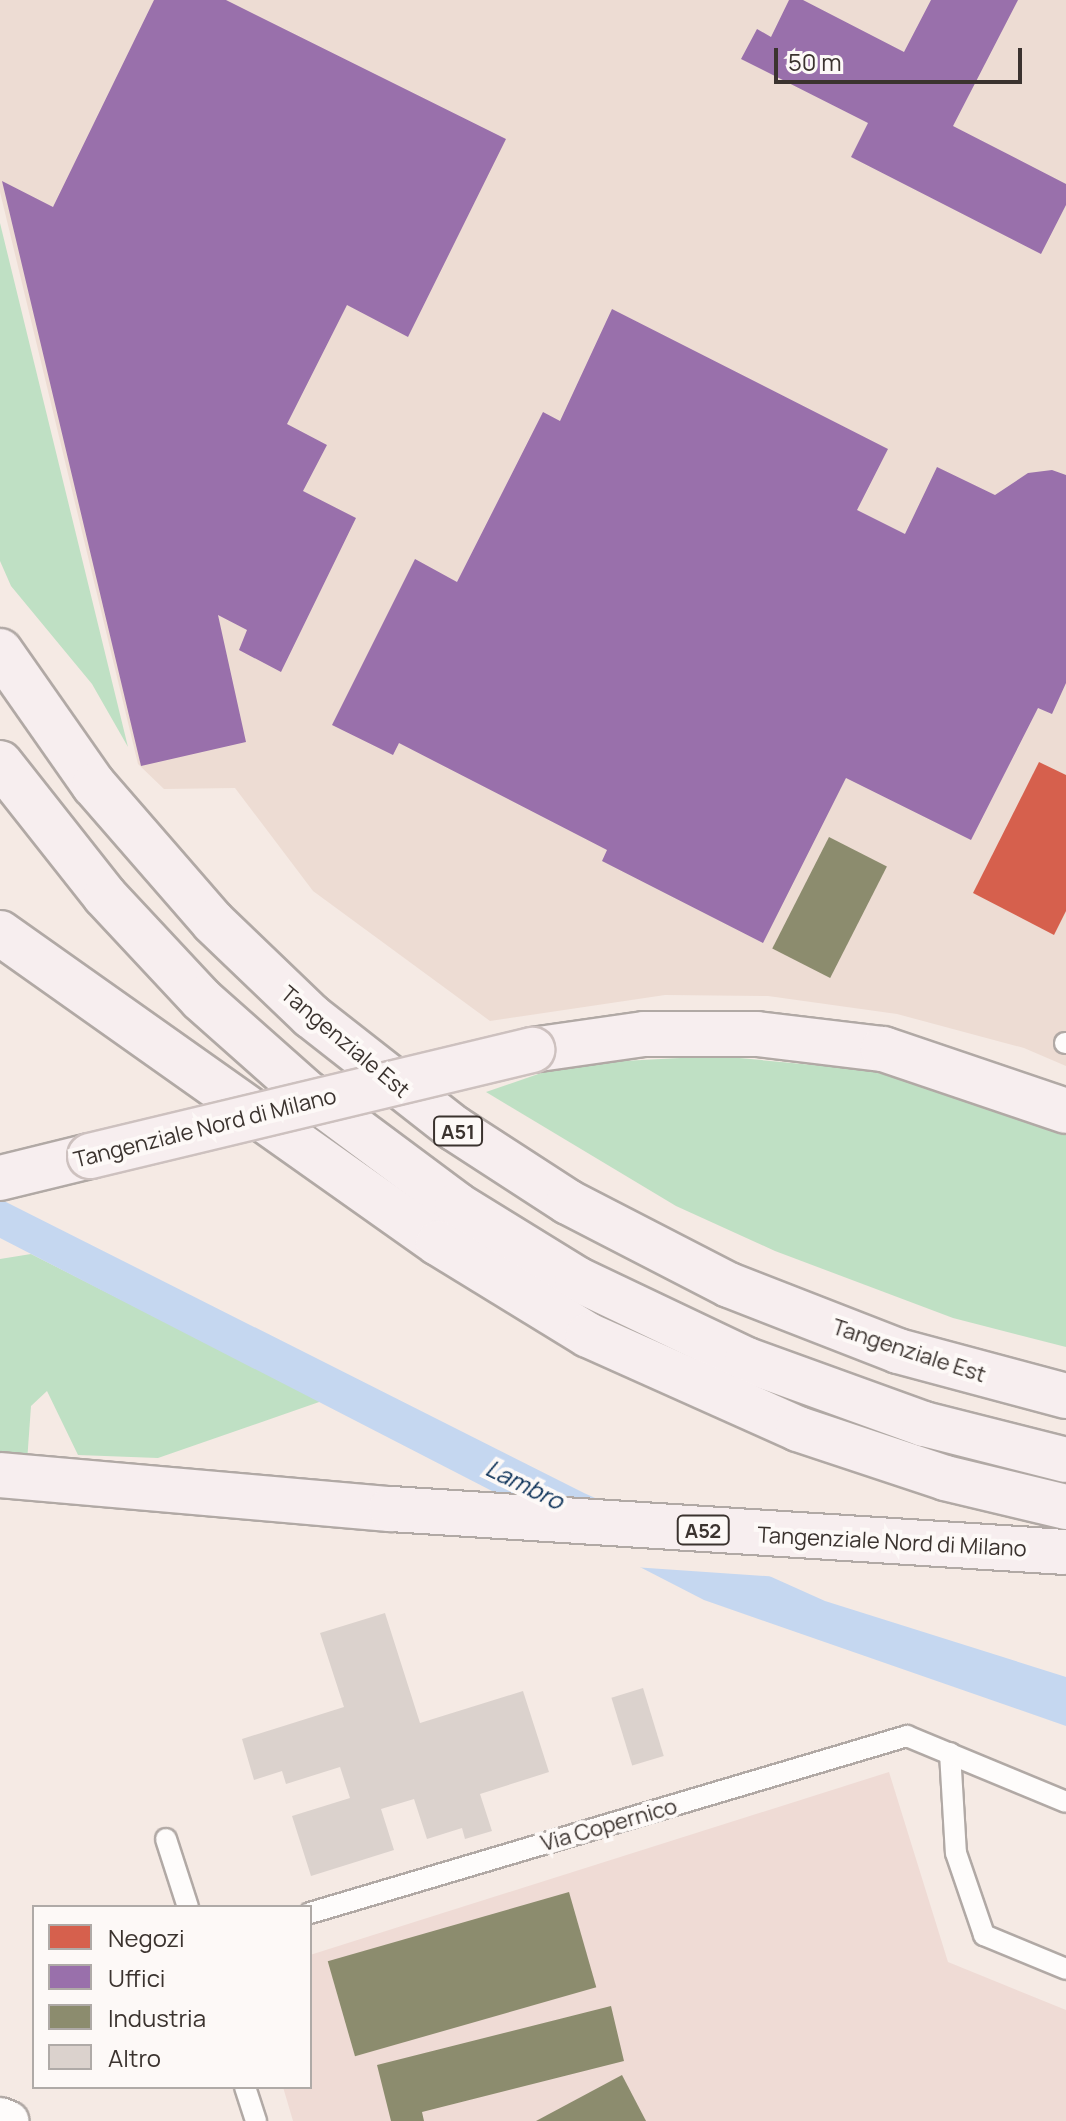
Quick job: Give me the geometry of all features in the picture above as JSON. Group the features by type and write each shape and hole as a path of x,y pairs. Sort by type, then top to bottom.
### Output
{"highway":[{"name":"Tangenziale Est","path":"0,651 94,785 213,922 311,1016 454,1128 568,1202 729,1285 898,1351 1066,1396"},
{"path":"0,763 105,896 201,999 331,1113 457,1205 577,1279 747,1360 924,1424 1066,1460"},
{"path":"0,933 438,1243 588,1335 798,1429 945,1478 1066,1507"},
{"name":"Tangenziale Nord di Milano","path":"0,1178 532,1050 644,1034 757,1034 883,1049 1066,1111"},
{"name":"Tangenziale Nord di Milano","path":"0,1475 391,1509 1066,1552"}],"street":[{"path":"0,2118 8,2121"}],"lane":[{"name":"Via Copernico","path":"312,1912 907,1736 950,1753"},
{"path":"1066,1802 950,1753 956,1853 984,1935 1066,1969"},
{"path":"166,1839 187,1905"},
{"path":"246,2089 256,2121"}],"shaded area":[{"path":"0,0 1066,0 1066,1066 1024,1048 897,1014 768,996 665,995 490,1021 313,891 235,788 164,789 138,764 0,192"},
{"path":"889,1772 948,1962 1066,2010 1066,2121 293,2121 284,2089 312,2089 312,1954"}],"green space":[{"path":"0,223 128,747 92,684 11,586 0,561"},
{"path":"718,1056 867,1070 958,1094 1066,1135 1066,1347 953,1318 775,1251 676,1206 486,1092 547,1071 604,1062"},
{"path":"31,1254 322,1401 158,1458 78,1455 47,1391 31,1406 27,1462 0,1451 0,1259"}],"water":[{"name":"Lambro","path":"0,1199 584,1493 825,1601 1066,1677 1066,1726 704,1600 0,1238"}],"pier":[{"path":"497,1496 621,1505 780,1577 633,1567"}],"building: Negozi":[{"path":"1039,762 1066,775 1066,911 1054,935 973,893"}],"building: Uffici":[{"path":"154,0 226,0 506,139 408,337 347,305 287,424 327,445 303,491 356,518 281,672 239,650 247,630 218,615 246,742 141,766 2,181 53,207"},
{"path":"789,0 803,0 904,52 931,0 1018,0 953,126 1066,184 1066,205 1041,254 851,157 868,123 741,59 757,29 771,37"},
{"path":"612,309 888,449 857,510 905,534 937,467 995,495 1028,473 1052,470 1066,475 1066,683 1052,714 1038,708 971,840 846,778 763,943 602,861 607,850 399,743 393,755 332,725 415,559 457,582 543,412 560,421"}],"building: Industria":[{"path":"829,837 887,867 830,978 772,948"},
{"path":"569,1892 596,1987 355,2056 328,1961"},
{"path":"611,2006 624,2061 422,2112 424,2121 391,2121 377,2065"},
{"path":"622,2075 646,2121 536,2121"}],"building: Altro":[{"path":"385,1613 420,1723 523,1691 549,1772 480,1794 492,1831 465,1839 462,1828 427,1839 414,1799 381,1809 394,1850 311,1876 292,1816 350,1798 340,1767 286,1784 282,1771 254,1780 242,1739 344,1707 320,1633"},
{"path":"643,1688 664,1756 632,1766 611,1698"}]}
